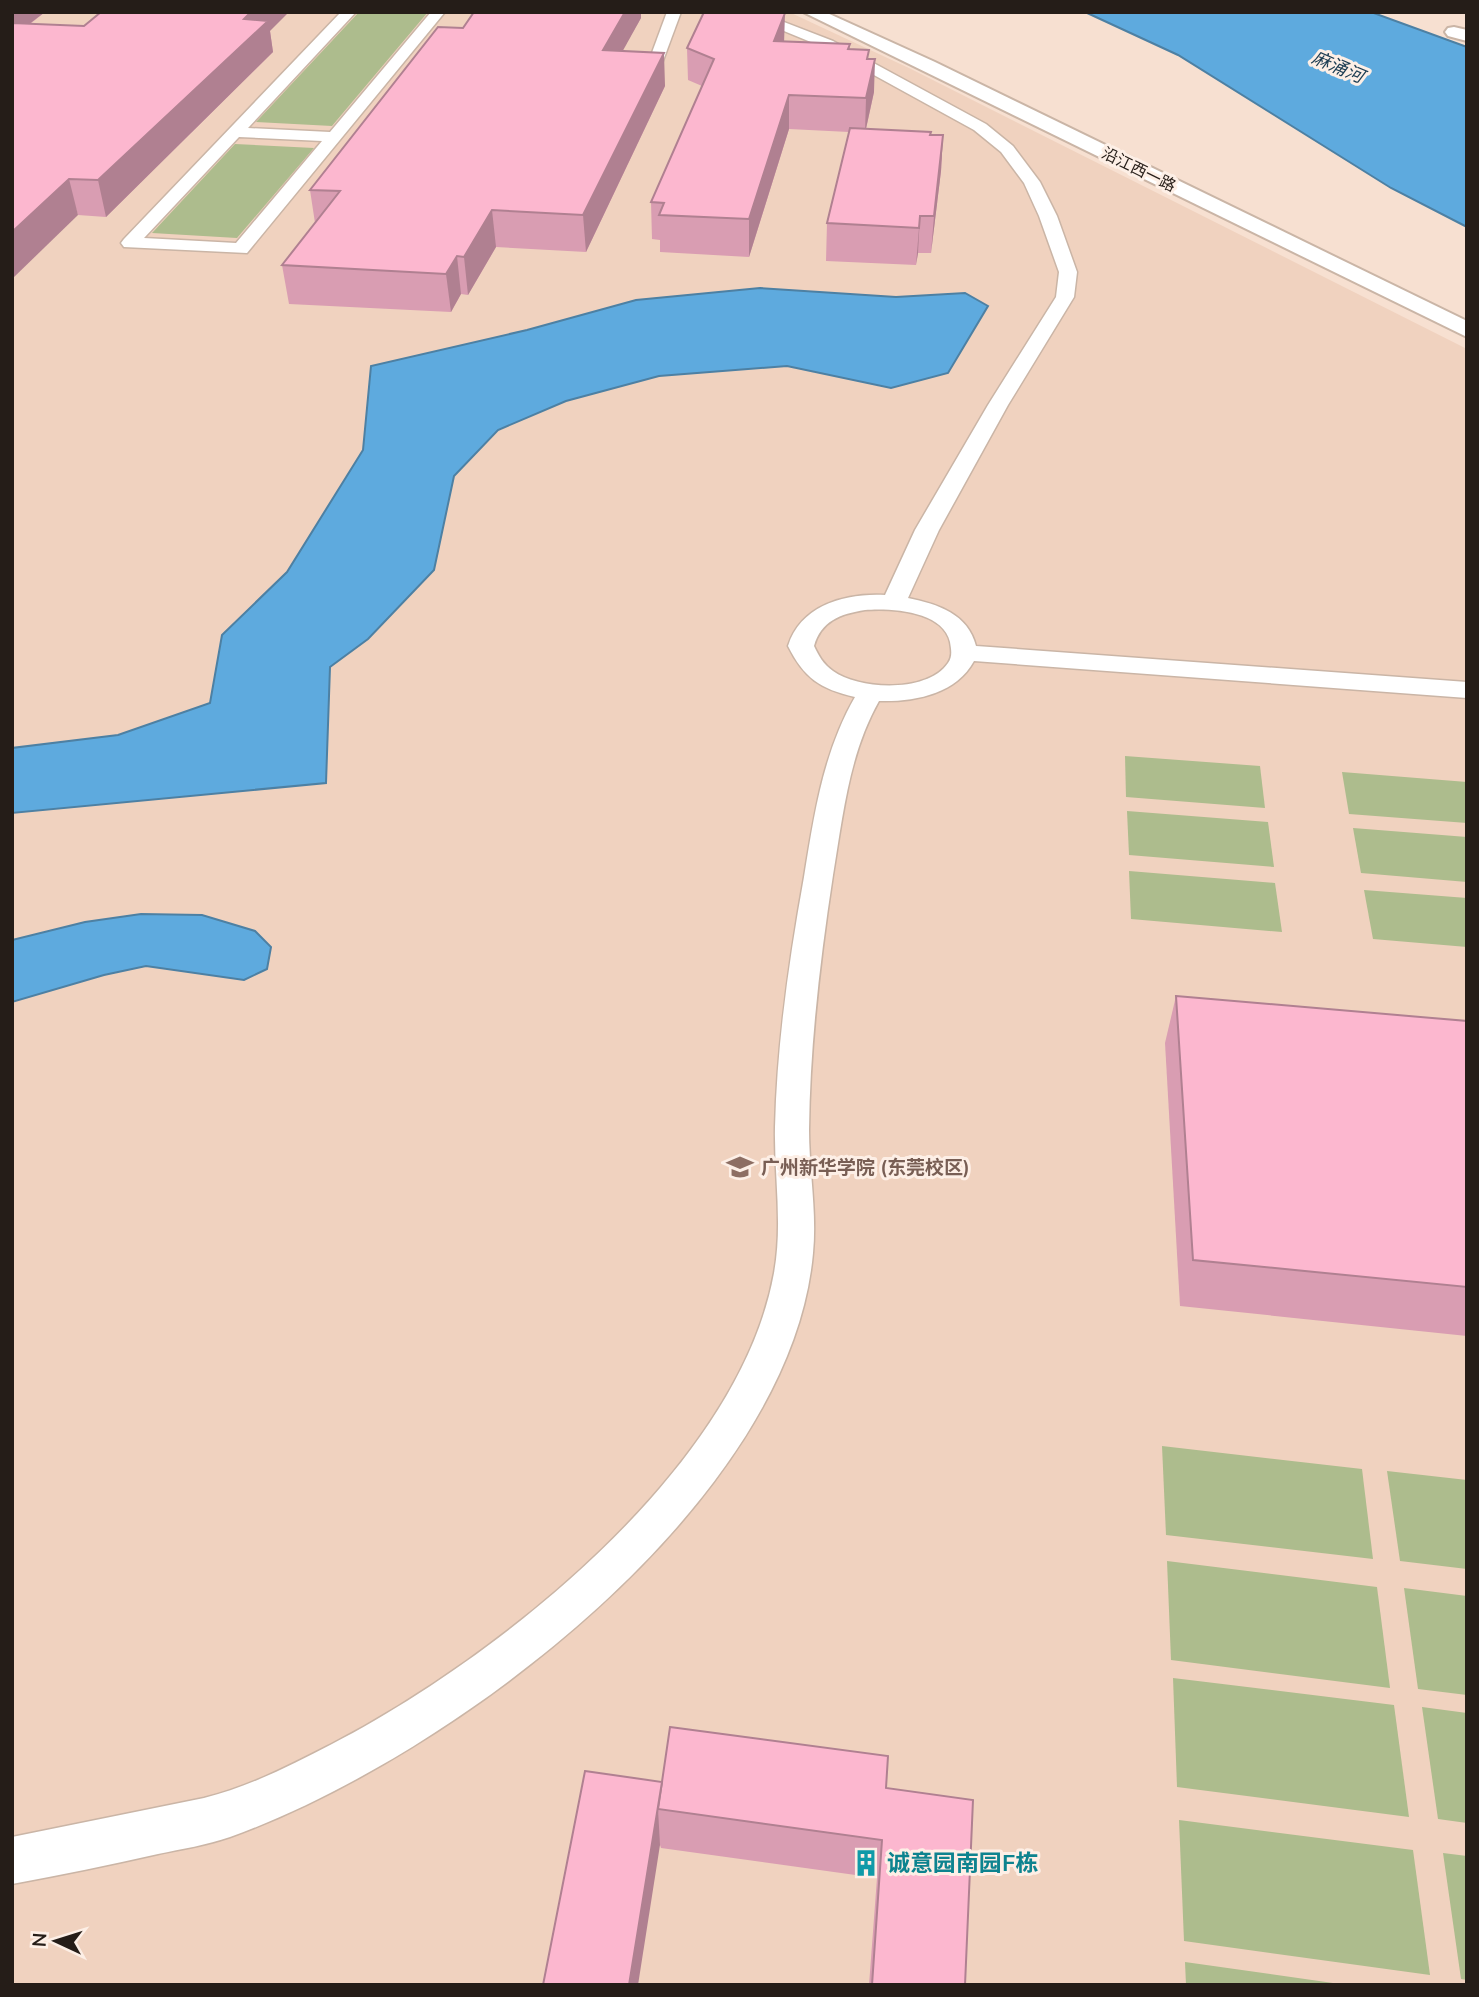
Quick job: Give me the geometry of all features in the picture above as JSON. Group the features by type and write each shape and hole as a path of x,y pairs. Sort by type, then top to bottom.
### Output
{"street":[{"path":"349,12 130,243 241,249 438,12"},
{"path":"650,78 674,12"},
{"path":"746,12 828,44 980,127 1007,149 1032,182 1048,216 1068,272 1065,297 998,405 927,530 894,603"},
{"name":"沿江西一路","path":"811,12 918,61 1467,330"},
{"name":"沿江西一路","path":"836,12 866,24 1467,316"},
{"path":"235,132 334,137"},
{"path":"859,603 894,603 940,616 959,633 965,653 961,663 942,681 910,691 871,692 835,683 815,671 803,656 801,646 802,635 817,618 829,611 859,603"},
{"path":"965,653 1467,690"},
{"path":"12,1861 128,1838 233,1813 337,1764 428,1714 507,1658 666,1513 758,1379 780,1328 793,1274 796,1200 791,1149 796,1046 810,923 833,792 849,733 871,692"}],"shaded area":[{"name":"广州新华学院 (东莞校区)","path":"12,12 789,12 911,69 1467,349 1467,1985 12,1985"}],"green space":[{"path":"359,12 428,12 332,126 256,122"},
{"path":"235,144 314,148 237,238 152,233"},
{"path":"1125,756 1260,766 1265,808 1126,797"},
{"path":"1342,772 1467,782 1467,823 1349,814"},
{"path":"1127,811 1268,822 1274,867 1129,855"},
{"path":"1353,828 1467,837 1467,882 1361,873"},
{"path":"1129,871 1275,883 1282,932 1131,919"},
{"path":"1364,890 1467,898 1467,947 1373,939"},
{"path":"1162,1446 1362,1469 1373,1559 1166,1535"},
{"path":"1387,1471 1467,1480 1467,1569 1400,1561"},
{"path":"1167,1561 1377,1587 1390,1688 1171,1660"},
{"path":"1404,1588 1467,1596 1467,1695 1418,1689"},
{"path":"1173,1678 1394,1705 1409,1817 1177,1787"},
{"path":"1422,1707 1467,1713 1467,1823 1438,1819"},
{"path":"1179,1820 1413,1850 1430,1975 1184,1941"},
{"path":"1443,1853 1467,1856 1467,1980 1461,1979"},
{"path":"1185,1962 1347,1985 1186,1985"}],"water":[{"name":"麻涌河","path":"1085,12 1371,12 1467,47 1467,227 1391,188 1178,55"},
{"path":"760,288 896,297 965,293 988,306 948,373 891,388 787,366 659,376 566,401 498,430 454,476 434,570 368,639 330,667 326,783 12,813 12,748 118,735 210,703 222,635 287,572 363,450 371,366 527,330 636,300"},
{"path":"141,914 202,915 255,931 271,947 267,969 244,980 146,966 104,975 12,1002 12,940 85,922"}],"building":[{"path":"101,12 251,12 244,19 268,21 98,180 69,179 12,232 12,23 84,26"},
{"path":"474,12 625,12 603,50 664,53 583,215 492,210 464,257 457,256 446,274 282,265 340,191 310,190 438,27 463,28"},
{"path":"704,12 785,13 774,41 850,44 848,49 869,50 867,59 875,59 866,98 789,95 749,219 659,215 664,203 651,202 714,59 687,48"},
{"path":"850,128 943,135 934,216 920,216 919,228 827,223"},
{"path":"1176,996 1467,1021 1467,1287 1193,1260"},
{"path":"670,1727 888,1756 886,1788 973,1800 965,1985 872,1985 882,1840 658,1809"},
{"path":"585,1771 662,1782 629,1985 543,1985"}],"place":[{"name":"广州新华学院 (东莞校区)","path":"740,1167"},
{"name":"诚意园南园F栋","path":"866,1863"}]}
